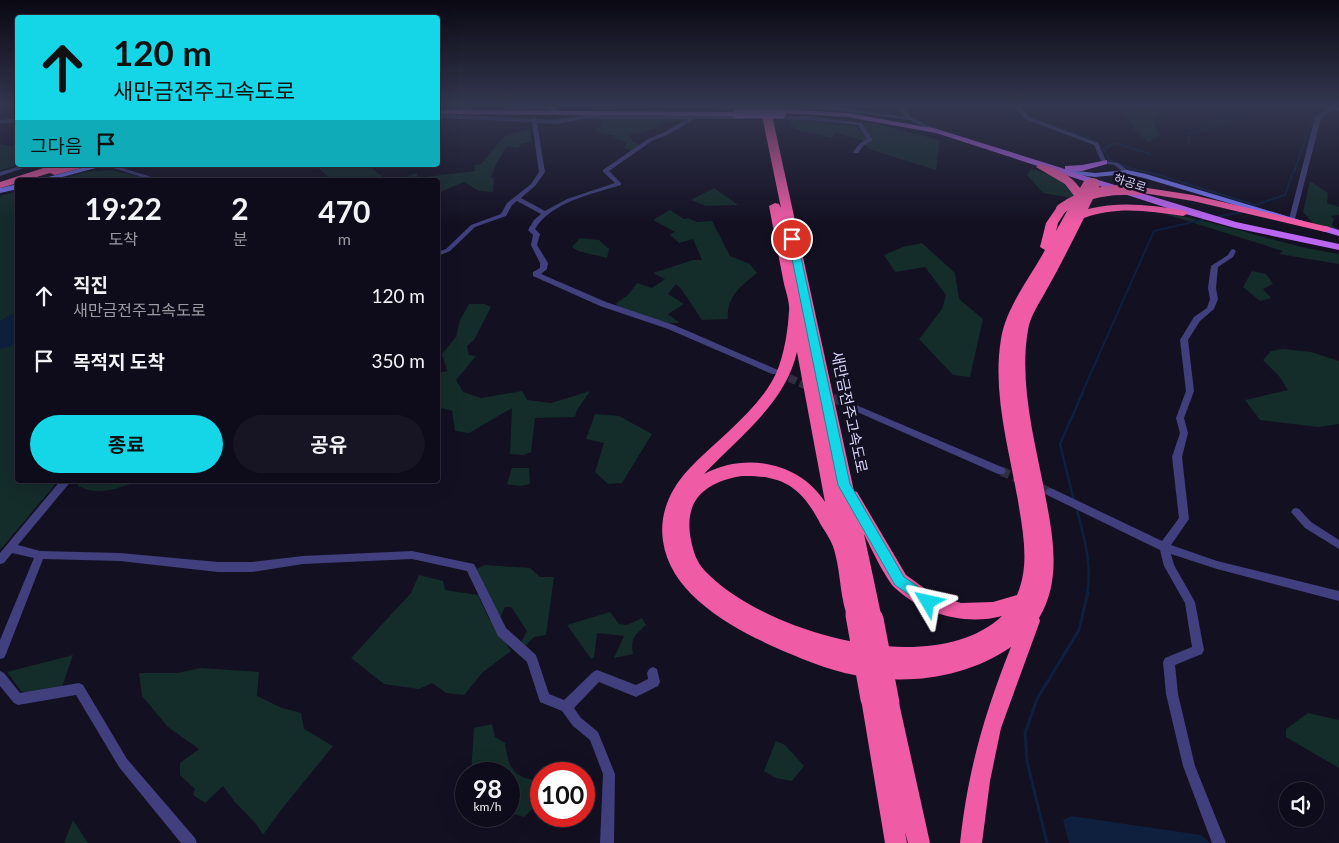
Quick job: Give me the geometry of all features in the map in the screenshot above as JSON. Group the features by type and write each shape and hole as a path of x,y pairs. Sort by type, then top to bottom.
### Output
{"highway":[{"name":"새만금전주고속도로","path":"764,145 841,546 864,617"},
{"name":"새만금전주고속도로","path":"773,145 844,485 864,617 880,701 896,843"},
{"path":"0,181 50,167"},
{"path":"24,178 58,167"},
{"path":"34,178 74,167"},
{"path":"1041,167 1073,184 1093,184"},
{"path":"0,186 15,181"},
{"path":"0,186 15,183"},
{"path":"796,311 791,351 787,368 780,384 771,396 688,481 675,503 670,530 674,554 689,580 724,609 779,638 812,653 844,664 881,670 933,667 956,662 981,653 1005,642 1018,632 1029,619 1030,603 1028,589 1034,555 1030,520 1009,401 1007,378 1008,337 1016,312 1093,184"},
{"path":"841,546 825,515 807,491 796,480 768,470 742,470 712,478 699,485 691,493 681,514 682,539 685,552 698,576 731,601 755,615 814,642 842,648 902,656 951,653 994,634 1030,603 1042,586 1044,545 1021,396 1019,364 1022,327 1079,216 1093,184"},
{"path":"1039,271 1052,223 1060,209 1070,202 1096,193 1118,190 1141,190 1193,198 1325,229"},
{"path":"1079,216 1099,208 1114,207 1190,214"},
{"path":"844,485 900,581 928,602 961,611 994,610 1030,603"},
{"path":"971,843 975,804 987,743 1030,603"},
{"name":"새만금전주고속도로","path":"880,701 919,843"}],"main road":[{"name":"하공로","path":"972,145 1190,214 1339,252"},
{"name":"하공로","path":"985,145 1063,171 1093,184"},
{"path":"994,148 1069,168 1082,168 1104,162"},
{"name":"하공로","path":"1220,222 1339,247"},
{"path":"1325,229 1339,233"}],"street":[{"path":"440,253 448,250 473,226 504,215 509,204 532,185 542,172 538,145"},
{"path":"642,145 605,172 620,184 564,204 538,218 531,230 537,234 534,245 544,263 543,269 536,274 603,304 670,327 775,372"},
{"path":"856,152 860,145"},
{"path":"1097,145 1104,162 1116,164 1127,172 1325,229"},
{"path":"1292,218 1311,145"},
{"path":"0,174 84,167"},
{"path":"114,167 151,178"},
{"path":"1063,171 1089,174 1093,184 1127,172"},
{"path":"0,191 15,187"},
{"path":"517,198 545,213"},
{"path":"1164,547 1184,519 1176,457 1184,433 1180,418 1190,391 1184,340 1197,319 1210,310 1214,299 1212,288 1215,266 1230,256 1232,251"},
{"path":"842,402 1001,471"},
{"path":"0,560 65,483"},
{"path":"1050,492 1164,547 1217,565 1339,596"},
{"path":"1296,512 1308,525 1339,545"},
{"path":"1164,547 1169,566 1190,602 1198,650 1169,662 1172,694 1189,766 1220,843"},
{"path":"11,548 40,555 120,557 218,567 252,567 303,560 412,555 470,567 502,632 532,659 544,698 566,707 577,722 594,736 609,774 607,843"},
{"path":"0,654 40,555"},
{"path":"566,707 597,676 636,690 654,682 653,673"},
{"path":"0,676 18,700 79,690 123,763 190,843"}],"green space":[{"path":"0,145 15,147 15,166 0,171"},
{"path":"496,145 520,145 519,148 507,146 496,164 491,178 494,178 493,192 479,191 464,182 440,192 440,178 417,178 475,171 474,165 481,164"},
{"path":"626,145 641,145 633,151 624,148"},
{"path":"866,145 939,145 936,170 869,149"},
{"path":"317,167 370,167 383,177 403,178 330,178"},
{"path":"1031,169 1065,183 1075,192 1073,198 1043,193 1027,175"},
{"path":"109,170 147,178 66,178 86,172"},
{"path":"417,173 417,178 403,178"},
{"path":"1310,181 1328,193 1327,203 1339,207 1339,215 1331,216 1334,219 1332,225 1339,231 1313,223 1303,212"},
{"path":"714,188 738,205 706,206 691,200"},
{"path":"15,192 15,483 56,483 0,550 0,196"},
{"path":"670,210 684,219 688,218 697,222 712,221 730,256 750,264 757,273 740,287 732,298 729,304 728,319 702,320 676,284 668,294 684,304 668,314 680,323 666,323 617,306 616,303 628,295 637,283 652,288 665,279 653,273 693,260 702,260 693,239 679,243 670,235 675,232 653,220"},
{"path":"1159,212 1339,254 1339,264 1279,254 1283,251"},
{"path":"580,238 599,240 609,249 607,258 578,251 572,247"},
{"path":"922,243 955,273 959,299 983,319 970,377 953,375 919,339 942,309 946,295 925,267 895,272 884,255 903,247"},
{"path":"1252,271 1266,274 1273,284 1263,289 1271,298 1260,301 1243,287"},
{"path":"469,304 485,304 491,307 474,340 467,346 469,355 476,356 456,380 463,392 481,398 522,391 527,400 551,403 590,391 577,410 575,417 535,418 531,452 524,455 510,454 512,408 469,433 455,431 452,411 442,408 440,410 440,373 447,371 442,354 456,337 460,320"},
{"path":"1283,349 1311,352 1339,361 1339,424 1318,427 1260,420 1245,400 1288,390 1279,376 1263,360 1271,351"},
{"path":"595,414 619,416 652,434 622,483 608,484 595,472 604,443 586,439"},
{"path":"512,468 529,468 530,484 520,486 507,484"},
{"path":"80,483 134,483 103,491 95,491 78,486"},
{"path":"485,565 530,568 540,577 554,577 546,635 534,637 524,647 521,642 527,631 511,607 505,607 500,618 476,569"},
{"path":"419,575 443,581 445,590 478,595 488,617 511,651 483,672 464,695 446,693 432,683 419,689 384,684 351,658 411,593"},
{"path":"610,612 619,624 627,625 642,618 646,625 634,638 632,645 633,654 614,658 624,636 597,633 594,658 591,659 567,625"},
{"path":"73,655 62,687 28,693 21,691 7,672"},
{"path":"201,668 259,672 257,696 282,708 301,713 304,729 333,746 263,835 256,824 234,801 223,786 205,803 193,795 195,789 180,775 180,763 199,749 168,727 142,696 139,673 177,673"},
{"path":"1308,713 1339,720 1339,768 1286,737 1286,729"},
{"path":"492,724 495,737 505,743 510,762 472,762 474,728"},
{"path":"776,741 785,745 804,766 792,781 776,778 764,771"},
{"path":"520,776 530,779 530,811 524,817 520,816"},
{"path":"73,820 88,843 64,843"}],"water":[{"path":"15,312 15,343 12,346 0,349 0,321"},
{"path":"1071,816 1201,835 1210,843 1069,843 1063,820"}],"waterway":[{"path":"1111,145 1104,149 1109,160 1132,169 1156,174 1255,205 1285,195 1292,175"},
{"path":"1122,145 1150,154"},
{"path":"1294,172 1303,145"},
{"path":"1216,217 1243,212"},
{"path":"1082,393 1154,231 1206,219"},
{"path":"1074,501 1060,444 1083,392"},
{"path":"1076,506 1088,561 1089,583 1087,593"},
{"path":"1047,843 1027,761 1025,733 1037,699 1079,630 1088,592"}],"tunnel":[{"path":"778,373 823,393"},
{"path":"820,392 842,402"},
{"path":"1001,471 1050,492"}],"route":[{"path":"792,239 844,485 900,581 928,602"}]}
